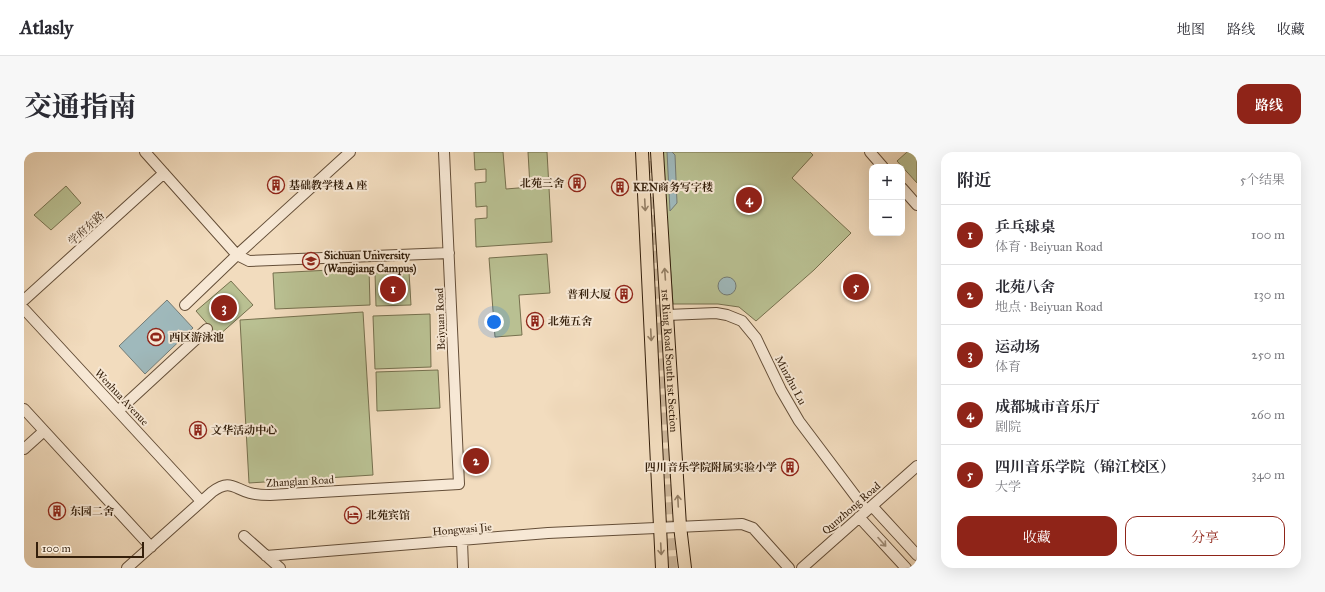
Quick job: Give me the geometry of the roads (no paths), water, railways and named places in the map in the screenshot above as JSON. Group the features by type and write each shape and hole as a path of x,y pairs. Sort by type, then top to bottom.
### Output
{"main road":[{"name":"1st Ring Road South 1st Section","path":"642,152 662,568"},
{"name":"1st Ring Road South 1st Section","path":"657,152 680,526 685,568"}],"street":[{"path":"145,152 237,255 249,261 449,253"},
{"path":"186,305 237,255 350,152"},
{"name":"Beiyuan Road","path":"444,152 459,484"},
{"path":"870,152 880,164"},
{"name":"学府东路","path":"24,300 164,173"},
{"path":"905,191 917,205"},
{"name":"Wenhua Avenue","path":"24,309 201,502"},
{"name":"Minzhu Lu","path":"667,316 716,313 727,314 742,321 756,338 781,390 799,421 866,511"},
{"path":"118,411 207,329"},
{"path":"24,409 151,547"},
{"path":"24,449 44,431"},
{"name":"Qunzhong Road","path":"802,568 917,466"},
{"name":"Zhanglan Road","path":"127,568 201,502 218,488 226,484 231,484 250,493 270,495 459,484"},
{"path":"866,511 917,555"},
{"path":"866,511 906,568"},
{"name":"Hongwasi Jie","path":"266,556 548,533 742,524 753,528 789,568"},
{"path":"244,536 280,568"},
{"path":"462,541 463,568"}],"water":[{"path":"667,152 672,152 675,155 677,203 670,211"},
{"path":"723,277 731,277 736,282 734,293 731,295 723,295 718,290 718,282"},
{"name":"西区游泳池","path":"167,300 193,328 145,374 119,346"}],"tunnel":[{"path":"648,161 671,568"}],"place":[{"name":"北苑三舍","path":"577,183"},
{"name":"基础教学楼 A 座","path":"276,185"},
{"name":"KEN商务写字楼","path":"620,187"},
{"name":"成都城市音乐厅","path":"749,200"},
{"name":"Sichuan University (Wangjiang Campus)","path":"311,261"},
{"name":"四川音乐学院（锦江校区）","path":"856,287"},
{"name":"乒乓球桌","path":"393,289"},
{"name":"普利大厦","path":"624,294"},
{"name":"运动场","path":"224,308"},
{"name":"北苑五舍","path":"535,321"},
{"name":"西区游泳池","path":"156,337"},
{"name":"文华活动中心","path":"198,430"},
{"name":"北苑八舍","path":"476,461"},
{"name":"四川音乐学院附属实验小学","path":"790,467"},
{"name":"东园二舍","path":"57,511"},
{"name":"北苑宾馆","path":"353,515"}]}
